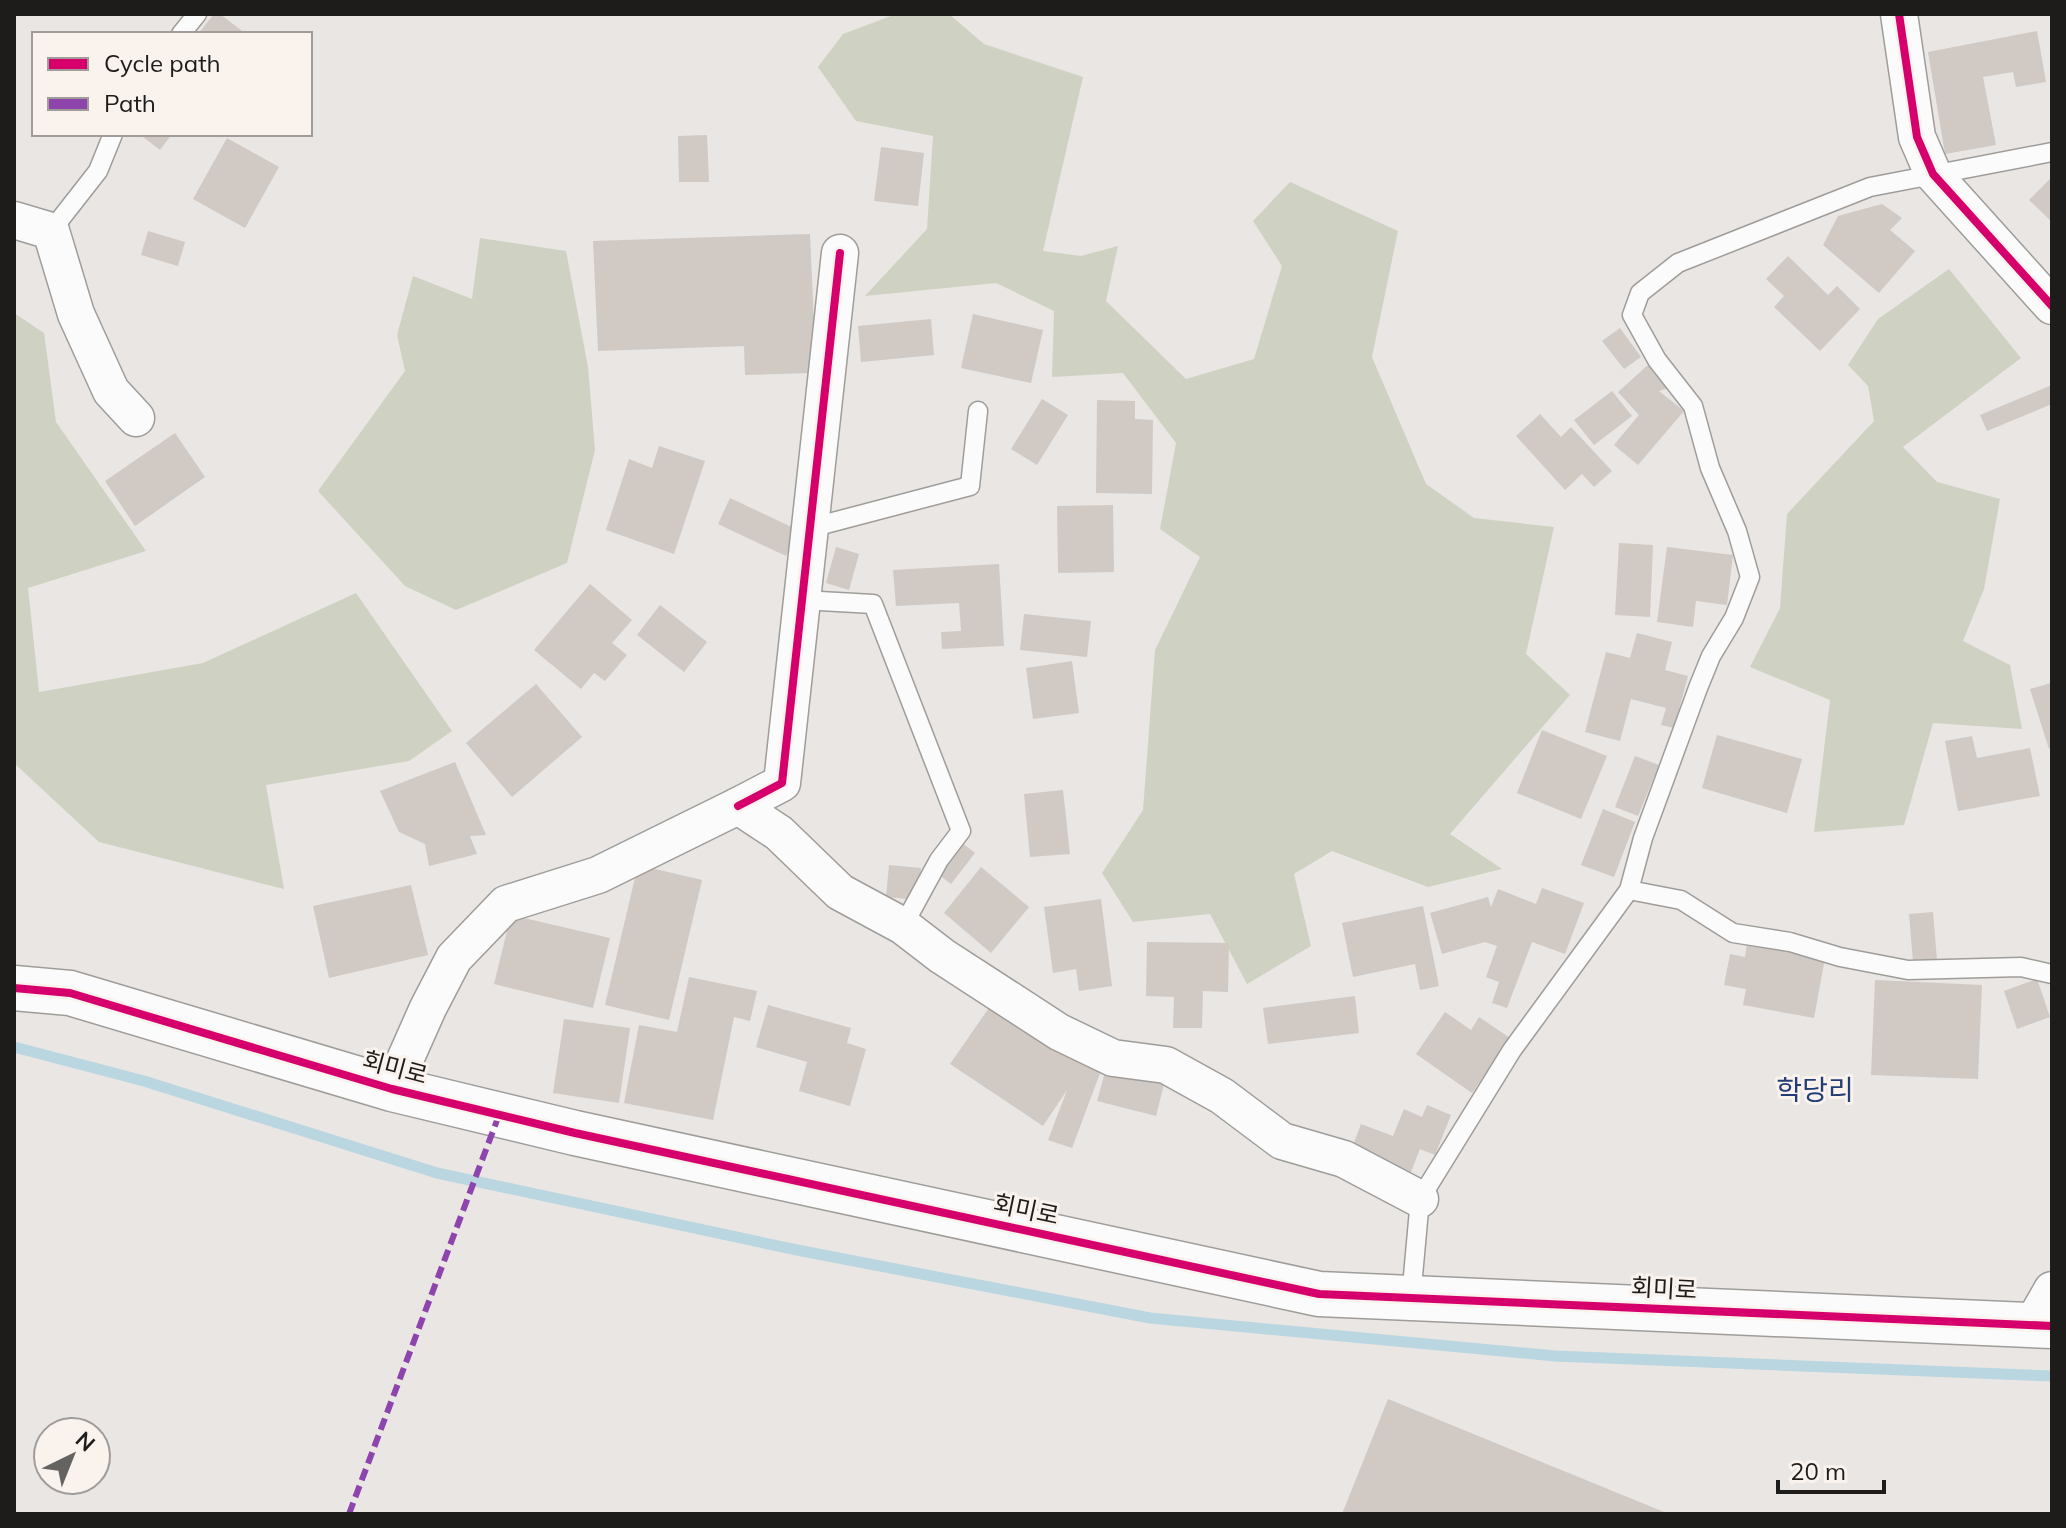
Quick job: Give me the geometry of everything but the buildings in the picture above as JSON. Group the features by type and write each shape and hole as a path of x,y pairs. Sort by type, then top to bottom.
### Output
{"street":[{"path":"1899,14 1917,137 1933,174 2052,306"},
{"path":"14,220 51,231 76,314 111,391 136,418"},
{"path":"392,1089 454,958 506,904 598,875 782,783 840,253"},
{"path":"738,806 779,833 840,892 903,926 942,956 1059,1032 1113,1058 1166,1065 1222,1096 1282,1141 1344,1159 1420,1199"},
{"name":"회미로","path":"14,988 70,993 392,1089 575,1133 1319,1294 2045,1314"}],"lane":[{"path":"183,32 197,14"},
{"path":"51,231 98,171 112,136"},
{"path":"1411,1298 1420,1199 1512,1050 1629,890 1643,838 1693,700 1711,656 1734,618 1750,577 1737,531 1710,468 1693,406 1657,360 1632,315 1640,293 1678,263 1870,187 2052,152"},
{"path":"810,528 970,486 978,411"},
{"path":"802,600 873,604 961,831 939,860 903,926"},
{"path":"1629,890 1681,900 1733,933 1790,942 1840,957 1908,970 2021,967 2052,974"}],"shaded area":[{"path":"896,14 949,14 984,44 1083,77 1043,251 1081,256 1118,246 1106,301 1186,379 1254,359 1282,266 1253,221 1290,182 1398,231 1372,357 1426,484 1474,518 1554,527 1526,654 1570,695 1450,834 1502,869 1428,887 1332,851 1294,874 1311,946 1247,984 1210,914 1133,922 1102,873 1143,810 1155,650 1200,557 1160,529 1176,443 1123,373 1052,377 1054,311 996,283 865,296 927,229 933,136 856,121 818,67 843,34"},
{"path":"480,238 566,251 588,367 595,450 567,563 456,610 405,586 318,491 405,371 397,335 413,276 472,299"},
{"path":"1949,269 2021,358 1903,447 1937,482 2000,499 1984,589 1963,641 2010,665 2022,729 1933,723 1904,825 1814,832 1830,700 1750,667 1780,608 1787,514 1874,421 1868,386 1848,365 1878,319"},
{"path":"14,313 44,333 56,422 146,551 28,588 39,692 203,663 356,593 452,731 409,761 266,785 284,889 99,842 14,763"}],"waterway":[{"path":"14,1047 144,1081 437,1173 797,1250 1150,1318 1555,1356 2052,1376"}],"marked path":[{"path":"349,1514 499,1115"}],"cycle path":[{"path":"1899,14 1917,137 1933,174 2052,306"},
{"path":"738,806 782,783 840,253"},
{"path":"14,988 70,993 392,1089 575,1133 1319,1294 2052,1326"}],"district":[{"name":"학당리","path":"1815,1090"}]}
